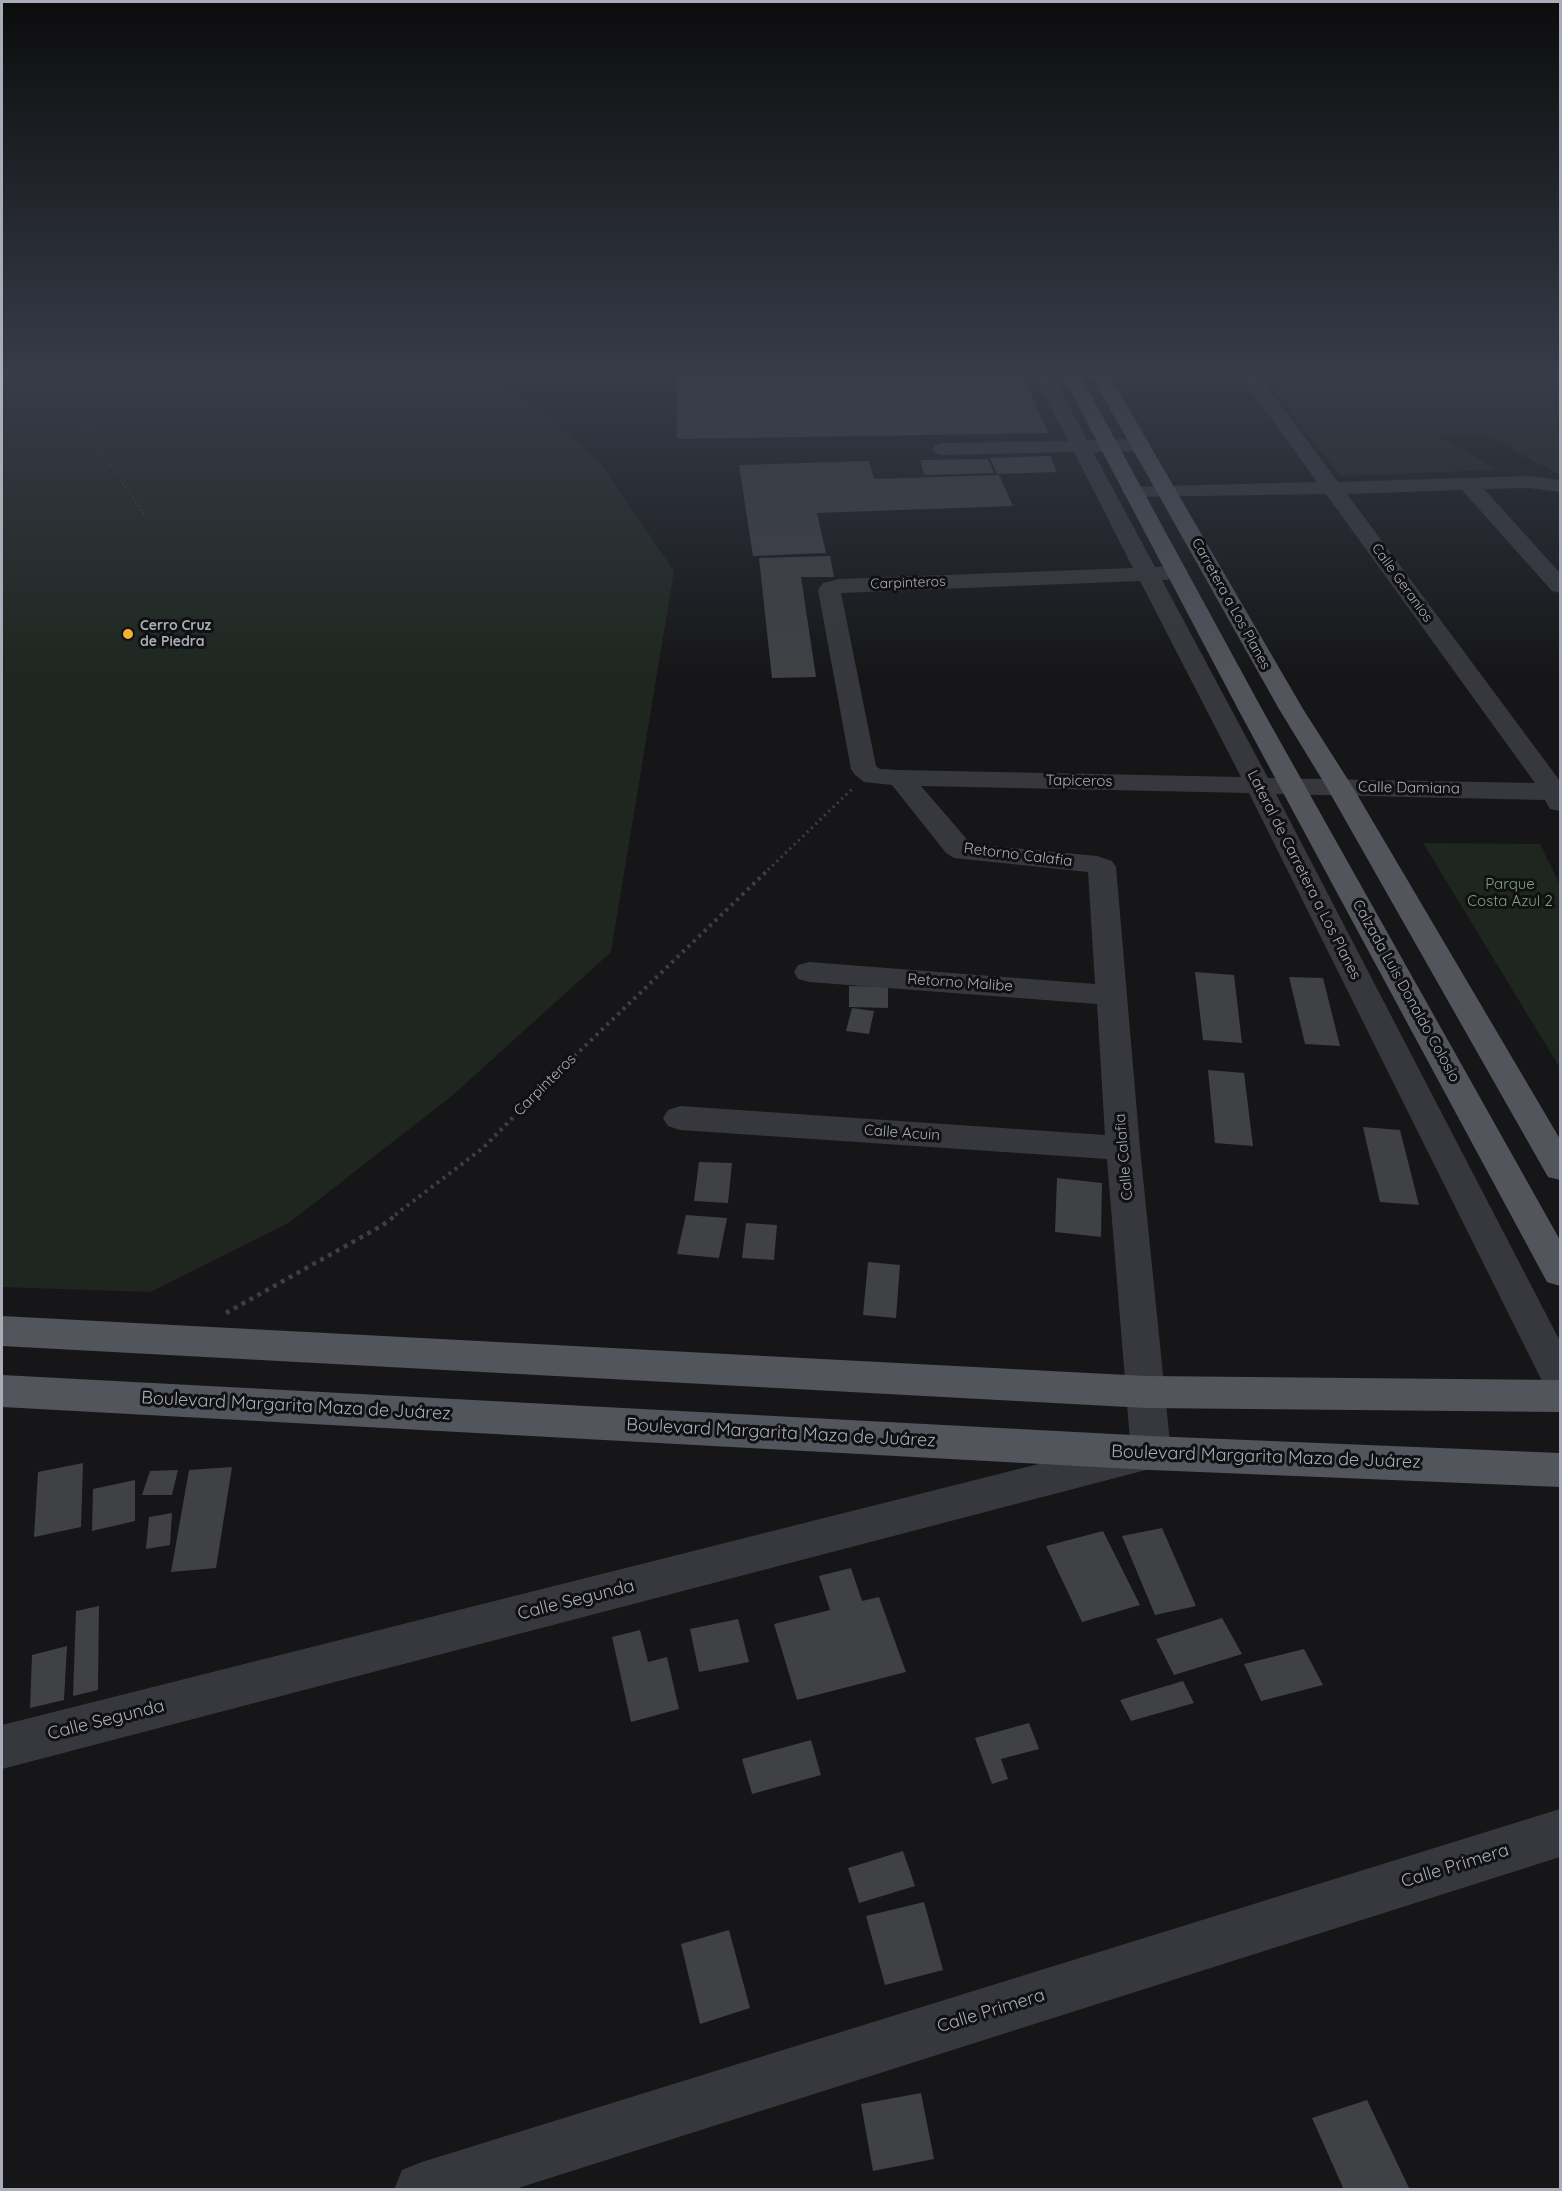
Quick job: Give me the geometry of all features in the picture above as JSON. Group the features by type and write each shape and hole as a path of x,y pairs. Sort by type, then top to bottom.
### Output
{"main road":[{"path":"1125,477 1177,573"},
{"name":"Carretera a Los Planes","path":"1160,477 1291,709 1339,786"},
{"name":"Calzada Luis Donaldo Colosio","path":"1177,573 1560,1272"},
{"path":"1339,786 1560,1168"},
{"path":"2,1331 1146,1392 1560,1396"},
{"name":"Boulevard Margarita Maza de Juárez","path":"2,1391 1151,1453 1560,1470"}],"street":[{"name":"Lateral de Carretera a Los Planes","path":"1098,477 1258,784 1560,1378"},
{"name":"Calle Geranios","path":"1325,477 1559,795"},
{"path":"1132,491 1529,482 1560,486"},
{"path":"1468,484 1560,586"},
{"name":"Carpinteros","path":"867,774 829,590 831,588 1177,573"},
{"path":"867,774 900,778"},
{"name":"Tapiceros","path":"900,778 1258,784"},
{"name":"Retorno Calafia","path":"900,778 950,841 964,852 1097,864"},
{"name":"Calle Damiana","path":"1258,784 1559,795"},
{"name":"Calle Calafia","path":"1097,864 1102,867 1110,995 1151,1453"},
{"name":"Retorno Malibe","path":"809,972 1110,995"},
{"name":"Calle Acuin","path":"680,1118 1123,1148"},
{"name":"Calle Segunda","path":"2,1747 1151,1453"},
{"name":"Calle Primera","path":"422,2190 1560,1833"}],"path":[{"path":"119,477 145,516"},
{"name":"Carpinteros","path":"179,1340 383,1225 483,1148 559,1071 867,774"}],"green space":[{"path":"2,477 610,477 674,571 611,952 453,1095 290,1222 150,1292 2,1287"},
{"name":"Parque Costa Azul 2","path":"1423,843 1540,844 1560,885 1560,1068"}],"building":[{"path":"741,477 1000,477 1013,506 817,513 826,553 753,556"},
{"path":"830,556 834,577 801,577 816,677 772,678 759,558"},
{"path":"1195,972 1234,975 1242,1043 1203,1040"},
{"path":"1289,977 1323,978 1340,1046 1305,1044"},
{"path":"849,986 888,987 888,1008 849,1007"},
{"path":"852,1008 874,1011 869,1034 846,1031"},
{"path":"1208,1070 1244,1073 1253,1146 1215,1143"},
{"path":"1363,1127 1400,1130 1419,1205 1380,1202"},
{"path":"699,1162 732,1163 728,1203 694,1201"},
{"path":"1057,1178 1102,1183 1101,1237 1055,1232"},
{"path":"686,1215 727,1218 719,1258 677,1254"},
{"path":"746,1223 777,1225 774,1260 742,1258"},
{"path":"868,1262 900,1265 896,1318 863,1315"},
{"path":"83,1463 81,1527 34,1537 38,1472"},
{"path":"232,1467 216,1568 171,1572 189,1470"},
{"path":"178,1470 172,1495 142,1495 150,1471"},
{"path":"135,1480 135,1521 92,1531 93,1489"},
{"path":"172,1513 170,1545 146,1549 149,1517"},
{"path":"1162,1528 1196,1606 1155,1615 1122,1536"},
{"path":"1103,1531 1140,1605 1082,1622 1046,1546"},
{"path":"851,1568 862,1601 879,1597 906,1672 797,1700 774,1624 830,1610 819,1576"},
{"path":"99,1606 98,1690 73,1696 76,1611"},
{"path":"1222,1618 1242,1654 1174,1675 1156,1639"},
{"path":"738,1619 749,1662 699,1672 690,1629"},
{"path":"640,1630 648,1662 667,1657 679,1709 631,1722 612,1637"},
{"path":"67,1646 64,1700 30,1708 32,1655"},
{"path":"1304,1649 1323,1685 1261,1701 1244,1664"},
{"path":"1183,1681 1194,1703 1131,1721 1120,1700"},
{"path":"1029,1723 1039,1749 1001,1759 1008,1779 992,1784 975,1738"},
{"path":"811,1740 821,1775 752,1794 742,1759"},
{"path":"903,1851 915,1886 859,1903 848,1868"},
{"path":"924,1902 943,1970 885,1985 866,1916"},
{"path":"729,1930 750,2008 700,2024 681,1944"},
{"path":"921,2093 934,2159 873,2171 861,2104"},
{"path":"1367,2100 1410,2190 1344,2190 1312,2118"}],"place":[{"name":"Cerro Cruz de Piedra","path":"128,634"}]}
